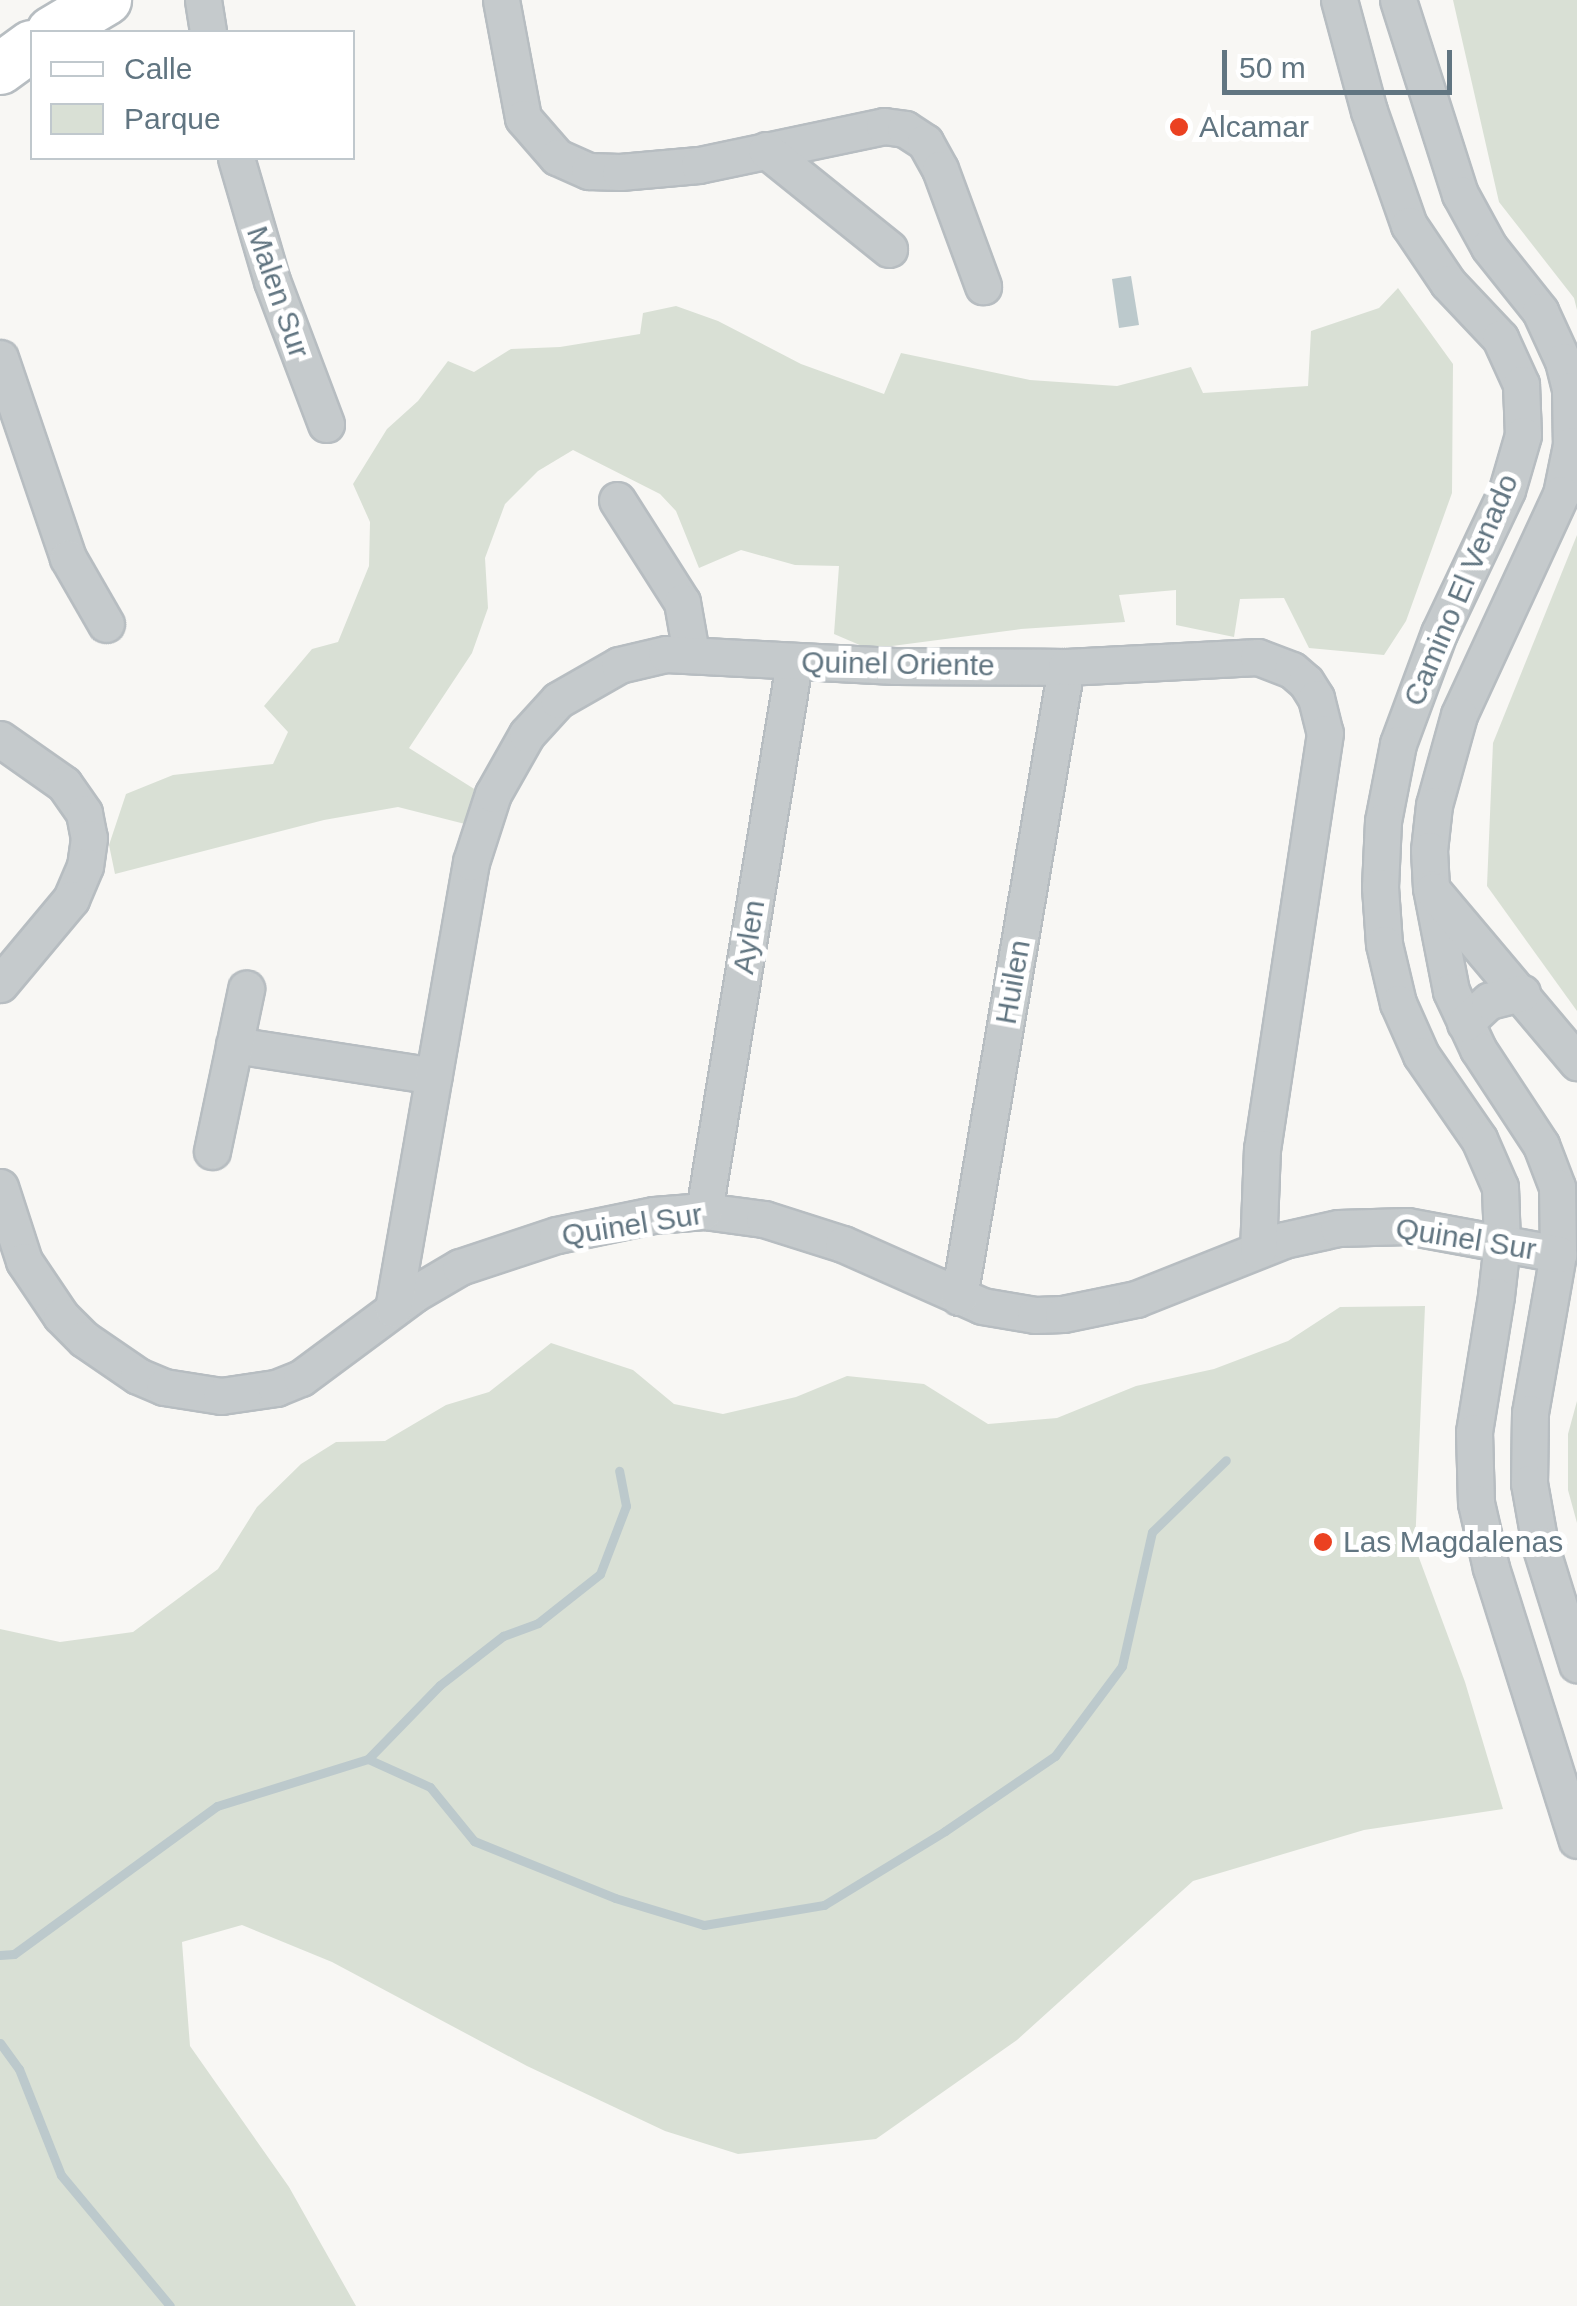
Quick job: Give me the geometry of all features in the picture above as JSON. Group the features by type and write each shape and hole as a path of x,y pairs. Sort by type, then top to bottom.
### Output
{"street":[{"path":"55,30 106,0"},
{"path":"203,0 208,30"},
{"path":"500,0 523,118 557,157 604,173 699,165 884,126 914,134 940,169 983,286"},
{"name":"Camino El Venado","path":"1339,0 1369,111 1410,225 1448,283 1500,338 1521,384 1523,435 1508,490 1438,633 1398,744 1382,821 1380,887 1384,944 1398,1003 1422,1055 1491,1161 1500,1187 1502,1244 1474,1432 1476,1503 1491,1568 1577,1840"},
{"name":"Camino El Venado","path":"1398,0 1460,194 1490,247 1525,290 1552,334 1567,376 1572,420 1561,494 1475,675 1445,757 1434,805 1431,888 1443,962 1464,1023 1492,1074 1528,1122 1558,1187 1558,1254 1530,1413 1529,1482 1540,1545 1577,1664"},
{"path":"0,70 30,48"},
{"path":"766,150 889,248"},
{"name":"Malen Sur","path":"237,160 272,281 326,424"},
{"path":"0,358 68,558 106,624"},
{"path":"617,500 682,602 691,653"},
{"name":"Quinel Oriente","path":"393,1309 471,862 494,794 518,749 558,700 597,675 642,658 691,653 794,663 1066,667 1258,656 1292,670 1316,698 1322,715 1322,752 1262,1148 1258,1250"},
{"name":"Aylen","path":"704,1210 794,663"},
{"name":"Huilen","path":"959,1297 1066,667"},
{"path":"0,739 64,784 84,812 89,838 85,866 71,900 0,984"},
{"path":"1380,887 1431,888 1577,1062"},
{"path":"212,1152 246,988"},
{"path":"1464,1023 1488,1002 1522,994"},
{"path":"234,1045 434,1076"},
{"name":"Quinel Sur","path":"0,1188 24,1261 61,1316 110,1360 164,1387 221,1396 276,1388 325,1363 393,1309 460,1267 511,1248 604,1224 704,1210 804,1230 959,1297 1006,1312 1063,1314 1180,1286 1258,1250 1310,1233 1372,1225 1407,1226 1558,1254"}],"green space":[{"path":"1453,0 1577,0 1577,310 1574,298 1499,202"},
{"path":"1398,288 1453,364 1452,493 1406,621 1384,655 1309,648 1284,598 1240,599 1234,637 1176,625 1176,590 1119,595 1125,622 1021,629 869,649 834,634 839,566 795,565 741,550 699,568 676,511 660,494 573,450 538,471 505,504 485,558 488,608 472,653 409,748 479,792 465,824 398,807 324,820 115,874 109,845 126,794 173,775 273,764 288,732 264,706 312,649 338,642 369,566 370,522 353,484 387,429 418,401 448,361 474,372 511,349 560,347 640,334 643,313 676,306 718,321 801,364 884,394 901,353 1030,380 1117,386 1191,367 1203,393 1308,386 1311,331 1379,308"},
{"path":"1577,535 1577,1011 1487,886 1493,743"},
{"path":"1425,1306 1415,1547 1465,1682 1503,1809 1364,1830 1193,1881 1017,2040 876,2139 738,2154 665,2131 527,2066 332,1962 242,1925 182,1942 190,2046 289,2187 356,2306 0,2306 0,1629 60,1642 133,1632 218,1569 257,1507 301,1464 336,1442 385,1441 446,1405 489,1392 551,1343 633,1370 674,1404 723,1414 796,1397 847,1376 924,1384 988,1424 1057,1418 1136,1386 1214,1369 1288,1341 1340,1307"},
{"path":"1577,1401 1577,1523 1568,1490 1568,1434"}],"shaded area":[{"path":"1131,276 1139,325 1119,328 1112,279"}],"waterway":[{"path":"0,1955 14,1954 217,1806 368,1759 430,1787 474,1841 615,1898 704,1925 824,1905 945,1831 1055,1756 1122,1666 1152,1532 1226,1460"},
{"path":"368,1759 440,1685 503,1636 538,1623 600,1574 626,1506 619,1471"},
{"path":"0,2043 19,2069 61,2175 170,2306"}],"place":[{"name":"Alcamar","path":"1179,127"},
{"name":"Las Magdalenas","path":"1323,1542"}]}
